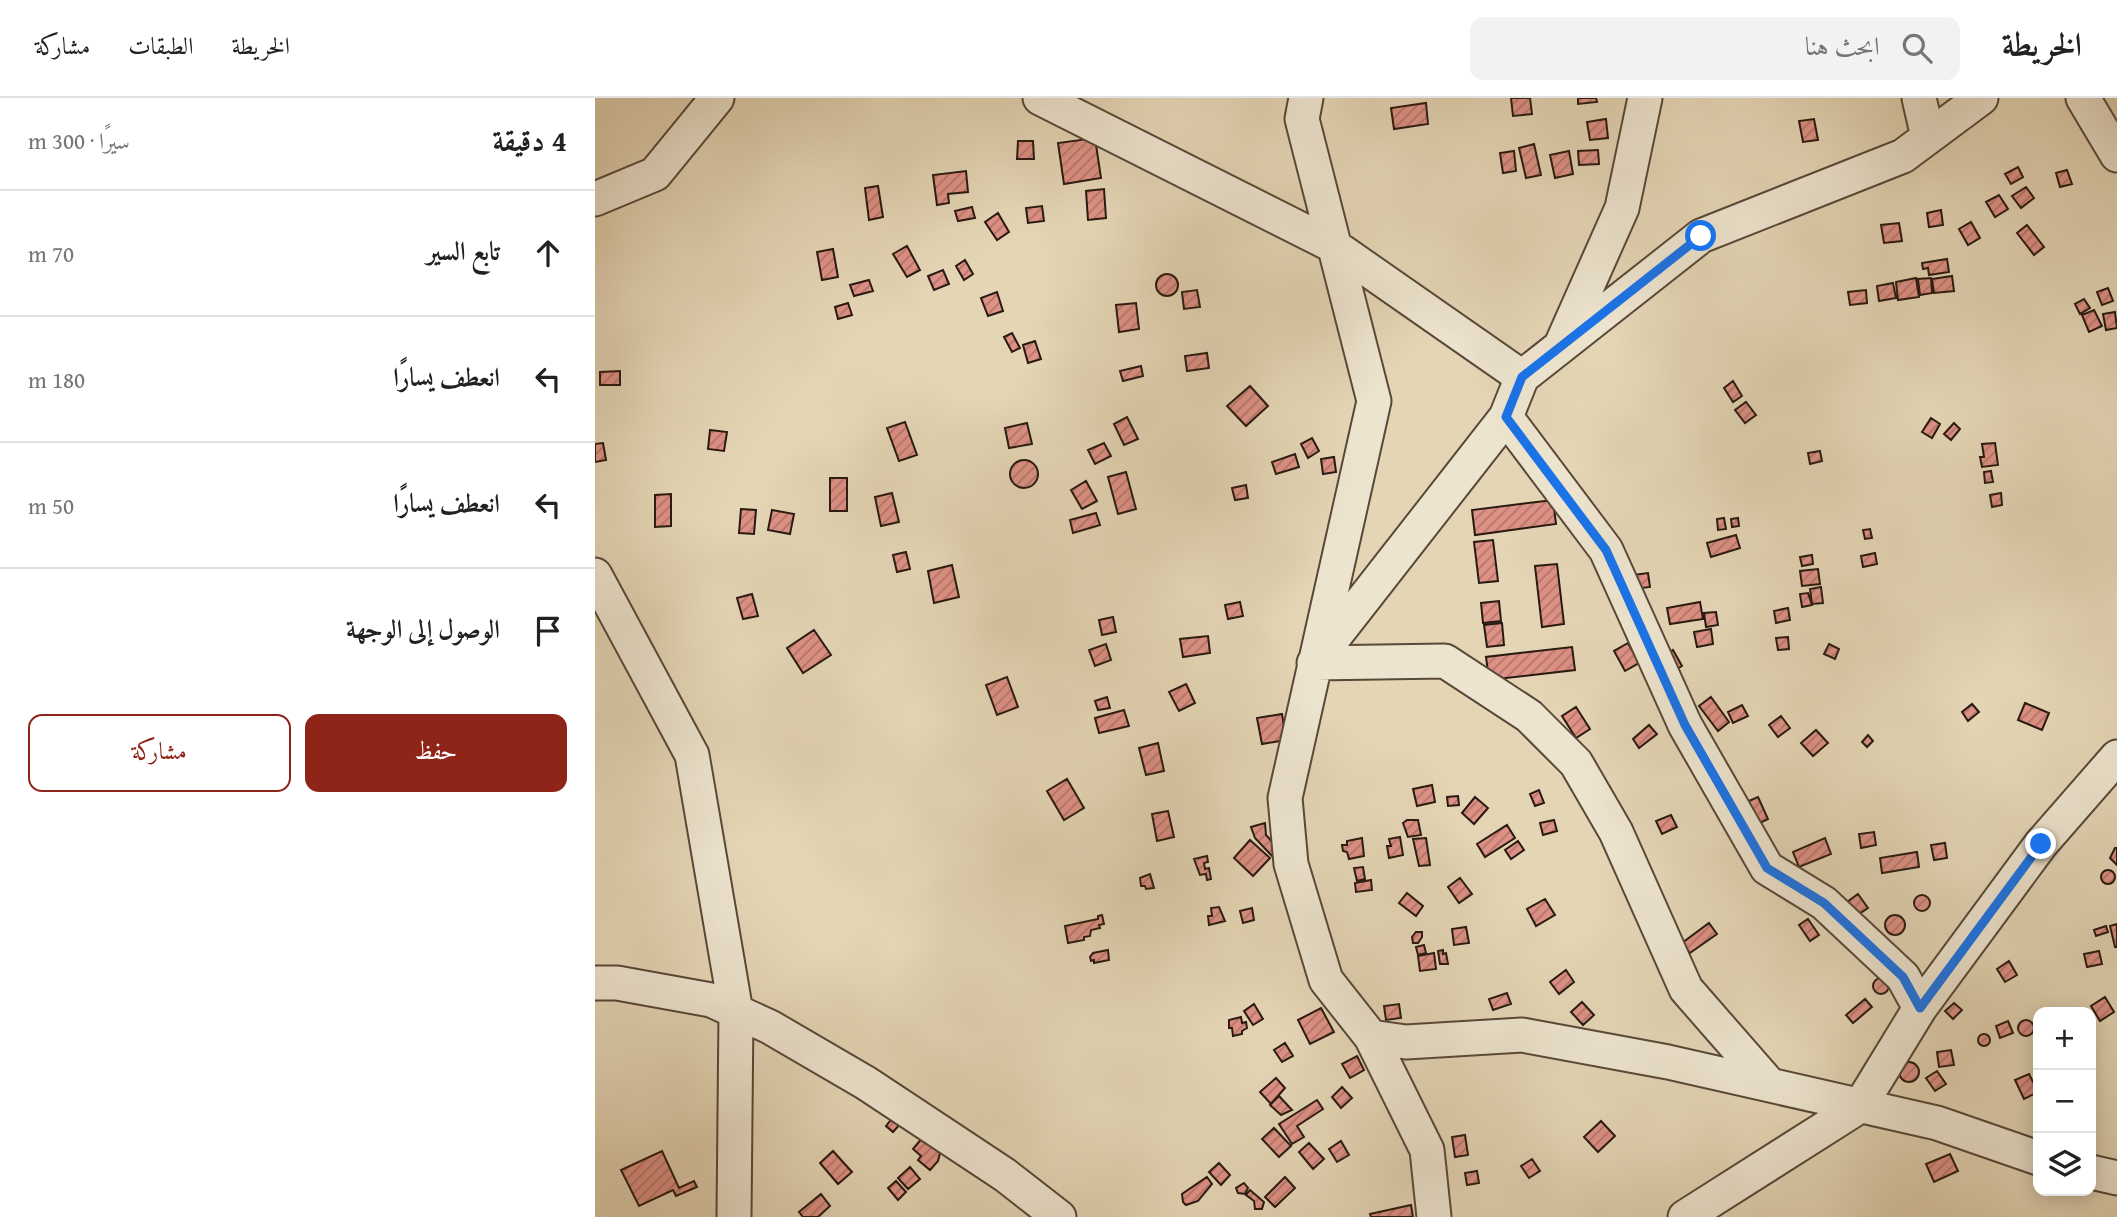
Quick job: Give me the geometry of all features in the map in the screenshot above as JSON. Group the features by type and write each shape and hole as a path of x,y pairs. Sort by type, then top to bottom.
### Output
{"street":[{"path":"595,199 655,174 717,98"},
{"path":"1040,98 1334,246 1522,377"},
{"path":"1306,98 1302,119 1374,401 1285,799 1291,864 1326,980 1371,1037 1427,1150 1434,1217"},
{"path":"1560,346 1622,208 1645,98"},
{"path":"1919,98 1928,137"},
{"path":"1314,663 1506,417 1522,377 1701,236 1903,156 1981,98"},
{"path":"2083,98 2117,155"},
{"path":"1506,417 1606,550 1685,725 1767,868 1824,903 1903,977 1920,1008"},
{"path":"595,575 692,755 737,1012 734,1217"},
{"path":"1314,663 1445,660 1529,716 1577,763 1616,832 1686,989 1769,1084"},
{"path":"1685,1217 1860,1106 1920,1008 2041,844 2117,757"},
{"path":"595,983 617,983 711,1000 770,1027 866,1083 1005,1175 1059,1217"},
{"path":"1371,1037 1406,1042 1522,1035 1668,1062 1937,1123 2033,1156"},
{"path":"2096,1173 2117,1178"}],"building":[{"path":"1511,98 1530,98 1532,114 1513,116"},
{"path":"1578,98 1596,98 1597,102 1578,104"},
{"path":"1426,103 1428,124 1394,129 1391,108"},
{"path":"1606,119 1608,138 1590,140 1587,122"},
{"path":"1814,119 1818,140 1803,142 1799,121"},
{"path":"1095,138 1101,178 1064,184 1058,143"},
{"path":"1018,141 1033,141 1034,159 1017,159"},
{"path":"1534,144 1541,175 1526,178 1519,148"},
{"path":"1598,150 1599,164 1579,165 1578,151"},
{"path":"1514,151 1516,171 1503,173 1500,153"},
{"path":"1569,151 1573,174 1555,178 1550,155"},
{"path":"2018,167 2023,177 2011,184 2005,174"},
{"path":"2067,170 2072,184 2060,187 2056,173"},
{"path":"966,171 968,192 948,194 949,203 937,205 933,175"},
{"path":"878,186 883,217 869,220 865,188"},
{"path":"2026,187 2034,198 2021,208 2012,196"},
{"path":"1104,189 1106,218 1088,220 1086,191"},
{"path":"1999,195 2008,209 1995,217 1986,202"},
{"path":"1042,206 1044,221 1028,223 1026,208"},
{"path":"972,207 975,218 958,221 955,211"},
{"path":"1941,210 1943,225 1929,227 1927,213"},
{"path":"998,213 1009,232 997,240 985,222"},
{"path":"1971,222 1980,238 1968,245 1959,229"},
{"path":"1899,223 1902,241 1884,243 1881,225"},
{"path":"2027,225 2044,247 2034,255 2017,233"},
{"path":"907,246 920,270 907,277 893,254"},
{"path":"833,249 838,277 822,280 817,252"},
{"path":"1947,259 1949,272 1929,275 1928,268 1923,269 1922,263"},
{"path":"965,260 973,274 964,280 956,266"},
{"path":"943,270 949,284 934,290 928,276"},
{"path":"1163,274 1171,274 1178,281 1178,289 1171,296 1163,296 1156,289 1156,281"},
{"path":"1952,276 1954,291 1934,293 1932,279"},
{"path":"1916,278 1919,297 1898,300 1896,282"},
{"path":"1931,278 1932,293 1920,295 1918,279"},
{"path":"869,280 873,291 854,296 850,285"},
{"path":"1893,283 1896,298 1879,301 1877,286"},
{"path":"2108,288 2113,301 2102,305 2097,292"},
{"path":"1197,290 1200,307 1184,309 1182,292"},
{"path":"1866,290 1867,303 1850,305 1848,292"},
{"path":"997,292 1003,311 988,316 981,298"},
{"path":"2084,299 2090,308 2080,314 2075,304"},
{"path":"848,303 852,315 838,319 835,307"},
{"path":"1136,303 1139,329 1119,332 1116,305"},
{"path":"2094,310 2102,326 2089,332 2082,315"},
{"path":"2115,312 2117,328 2106,330 2103,314"},
{"path":"1012,333 1020,348 1012,352 1004,337"},
{"path":"1035,341 1041,359 1028,363 1023,345"},
{"path":"1207,353 1209,368 1187,371 1185,356"},
{"path":"1141,366 1143,376 1123,381 1120,371"},
{"path":"620,371 620,385 600,385 600,372"},
{"path":"1733,381 1742,396 1733,402 1724,388"},
{"path":"1250,386 1268,406 1246,426 1227,406"},
{"path":"1746,402 1756,415 1745,423 1735,410"},
{"path":"1127,417 1138,439 1124,445 1114,424"},
{"path":"1931,418 1940,424 1932,438 1922,432"},
{"path":"905,422 917,455 899,461 887,428"},
{"path":"1027,423 1032,444 1009,448 1005,428"},
{"path":"1954,423 1960,429 1951,440 1944,434"},
{"path":"710,430 727,432 724,451 708,449"},
{"path":"1312,438 1319,451 1308,458 1301,444"},
{"path":"603,443 606,460 595,462 595,444"},
{"path":"1104,443 1111,456 1095,464 1088,450"},
{"path":"1995,443 1998,465 1982,467 1982,444"},
{"path":"1820,451 1822,461 1810,464 1808,453"},
{"path":"1295,454 1299,467 1276,474 1272,462"},
{"path":"1334,457 1336,472 1323,474 1321,459"},
{"path":"1024,460 1034,464 1038,474 1034,484 1024,488 1014,484 1010,474 1014,464"},
{"path":"1991,471 1993,482 1985,483 1984,472"},
{"path":"1126,472 1136,509 1118,514 1108,477"},
{"path":"830,478 847,478 847,511 830,511"},
{"path":"1086,481 1097,501 1082,509 1071,490"},
{"path":"1246,485 1248,498 1235,500 1232,488"},
{"path":"892,493 899,522 881,526 875,497"},
{"path":"2001,493 2002,505 1992,507 1990,495"},
{"path":"671,494 671,526 655,527 655,495"},
{"path":"1553,500 1556,524 1475,535 1472,510"},
{"path":"741,509 756,510 754,534 739,533"},
{"path":"772,510 794,514 790,534 768,530"},
{"path":"1096,513 1100,525 1073,533 1070,520"},
{"path":"1724,518 1726,529 1718,530 1717,519"},
{"path":"1738,518 1739,526 1732,527 1731,519"},
{"path":"1870,529 1872,538 1865,539 1863,530"},
{"path":"1736,535 1740,548 1711,557 1707,543"},
{"path":"1493,540 1498,581 1479,583 1474,542"},
{"path":"906,552 910,569 897,572 893,555"},
{"path":"1875,553 1877,564 1863,567 1861,556"},
{"path":"1812,555 1813,564 1802,566 1800,557"},
{"path":"1557,564 1564,624 1542,627 1535,566"},
{"path":"952,565 959,597 934,603 928,571"},
{"path":"1818,569 1820,584 1802,586 1800,571"},
{"path":"1648,573 1650,587 1634,589 1632,575"},
{"path":"1821,587 1823,603 1812,604 1810,589"},
{"path":"1808,593 1812,605 1802,607 1800,594"},
{"path":"752,594 758,616 743,619 737,598"},
{"path":"1499,601 1501,621 1483,623 1481,603"},
{"path":"1240,602 1243,616 1228,619 1225,605"},
{"path":"1700,602 1703,619 1670,624 1667,608"},
{"path":"1788,608 1790,620 1776,623 1774,611"},
{"path":"1716,612 1718,625 1706,627 1704,613"},
{"path":"1113,617 1116,632 1102,635 1099,620"},
{"path":"1502,623 1504,645 1487,647 1484,625"},
{"path":"1711,629 1713,644 1697,647 1694,632"},
{"path":"814,630 831,655 803,673 787,648"},
{"path":"1208,636 1210,653 1183,657 1180,639"},
{"path":"1788,637 1789,649 1778,650 1776,638"},
{"path":"1628,643 1639,663 1625,671 1614,651"},
{"path":"1106,644 1111,660 1095,666 1089,650"},
{"path":"1829,644 1839,649 1835,659 1824,654"},
{"path":"1572,647 1575,670 1489,680 1486,657"},
{"path":"1673,650 1682,666 1672,672 1663,657"},
{"path":"1007,677 1018,707 997,715 986,685"},
{"path":"1186,684 1195,703 1179,711 1169,692"},
{"path":"1107,697 1110,708 1098,710 1095,701"},
{"path":"1711,697 1729,722 1718,731 1699,706"},
{"path":"2025,703 2049,713 2042,730 2018,720"},
{"path":"1972,704 1979,712 1968,721 1962,712"},
{"path":"1742,705 1748,716 1733,723 1728,712"},
{"path":"1576,707 1590,729 1576,738 1562,716"},
{"path":"1124,710 1129,726 1099,733 1095,718"},
{"path":"1282,714 1286,740 1262,744 1257,718"},
{"path":"1781,716 1790,728 1778,737 1769,725"},
{"path":"1649,725 1657,734 1639,748 1633,739"},
{"path":"1816,730 1828,743 1813,756 1801,743"},
{"path":"1868,735 1873,741 1867,747 1862,742"},
{"path":"1158,743 1164,771 1146,775 1139,748"},
{"path":"1067,779 1084,808 1064,820 1047,791"},
{"path":"1432,785 1435,802 1417,806 1413,789"},
{"path":"1539,790 1544,803 1535,806 1530,794"},
{"path":"1458,796 1459,805 1448,806 1447,797"},
{"path":"1475,797 1488,808 1474,824 1462,813"},
{"path":"1758,797 1768,819 1754,826 1744,803"},
{"path":"1168,811 1174,837 1157,841 1152,814"},
{"path":"1671,815 1677,827 1662,834 1656,821"},
{"path":"1407,820 1418,820 1421,835 1408,837 1403,823"},
{"path":"1554,820 1557,831 1543,835 1540,823"},
{"path":"1265,823 1266,835 1279,849 1272,856 1255,838 1251,827"},
{"path":"1507,825 1515,838 1485,857 1477,844"},
{"path":"1874,832 1876,845 1861,848 1859,834"},
{"path":"1400,837 1403,855 1389,858 1389,839"},
{"path":"1362,838 1364,856 1349,859 1342,845 1347,845 1347,841"},
{"path":"1426,838 1430,865 1419,866 1413,839"},
{"path":"1825,838 1831,854 1799,867 1793,852"},
{"path":"1250,840 1270,858 1253,876 1234,858"},
{"path":"1518,841 1524,850 1511,859 1505,850"},
{"path":"1945,843 1947,858 1934,860 1931,845"},
{"path":"2117,848 2117,865 2110,858"},
{"path":"1917,852 1919,867 1882,873 1880,858"},
{"path":"1207,856 1205,869 1209,868 1211,879 1207,880 1206,874 1200,875 1194,859"},
{"path":"1363,867 1365,879 1357,881 1354,868"},
{"path":"2105,870 2111,870 2115,877 2111,884 2105,884 2101,880 2101,874"},
{"path":"1150,874 1154,888 1146,889 1141,886 1140,878"},
{"path":"1460,878 1472,894 1459,903 1448,887"},
{"path":"1371,880 1372,890 1356,892 1355,883"},
{"path":"1407,893 1423,906 1416,916 1399,903"},
{"path":"1858,894 1868,908 1856,916 1847,902"},
{"path":"1919,895 1925,895 1930,903 1928,909 1919,911 1914,906 1914,900"},
{"path":"1545,899 1555,915 1536,926 1527,909"},
{"path":"1219,907 1225,921 1209,925 1211,908"},
{"path":"1252,908 1254,920 1243,923 1240,911"},
{"path":"1102,915 1104,924 1099,925 1100,928 1091,930 1090,936 1084,937 1084,940 1068,943 1065,926 1098,919 1098,916"},
{"path":"1895,915 1902,918 1905,925 1902,932 1895,935 1888,932 1885,925 1888,918"},
{"path":"1808,919 1819,935 1810,941 1799,925"},
{"path":"1709,923 1717,934 1690,953 1682,943"},
{"path":"2117,924 2117,947 2115,947 2110,926"},
{"path":"2106,926 2108,932 2096,936 2094,930"},
{"path":"1466,927 1469,943 1454,945 1452,929"},
{"path":"1416,932 1422,932 1422,937 1418,943 1413,943 1412,937"},
{"path":"1424,945 1426,953 1418,955 1416,947"},
{"path":"1108,950 1109,960 1094,963 1094,960 1091,961 1093,953"},
{"path":"1443,950 1448,964 1440,964 1438,951"},
{"path":"2099,951 2102,964 2087,967 2084,954"},
{"path":"1434,953 1436,969 1420,971 1418,956"},
{"path":"2009,961 2017,975 2005,982 1997,969"},
{"path":"1566,970 1574,982 1559,994 1550,982"},
{"path":"1881,978 1889,986 1881,994 1873,986"},
{"path":"1507,993 1511,1004 1493,1010 1489,999"},
{"path":"2105,997 2114,1012 2100,1021 2096,1007 2091,1006"},
{"path":"1865,999 1872,1007 1853,1023 1846,1015"},
{"path":"1582,1002 1594,1015 1583,1025 1571,1012"},
{"path":"1954,1003 1962,1010 1953,1019 1945,1011"},
{"path":"1254,1004 1263,1019 1253,1025 1244,1011"},
{"path":"1399,1004 1401,1018 1386,1020 1384,1006"},
{"path":"1321,1008 1334,1032 1310,1044 1298,1020"},
{"path":"1241,1017 1247,1028 1242,1034 1233,1036 1229,1020"},
{"path":"2008,1021 2013,1033 2000,1038 1996,1026"},
{"path":"2023,1021 2031,1023 2033,1031 2029,1035 2023,1035 2019,1031 2019,1025"},
{"path":"1979,1035 1989,1035 1989,1045 1979,1045"},
{"path":"1285,1043 1293,1056 1282,1062 1274,1050"},
{"path":"1951,1050 1954,1065 1939,1067 1937,1052"},
{"path":"1357,1056 1364,1070 1350,1078 1342,1064"},
{"path":"1909,1062 1916,1065 1919,1072 1916,1079 1909,1082 1902,1079 1899,1072 1902,1065"},
{"path":"1937,1071 1946,1084 1935,1091 1926,1078"},
{"path":"2029,1074 2033,1082 2033,1094 2024,1099 2015,1080"},
{"path":"1276,1078 1285,1088 1271,1104 1260,1092"},
{"path":"1342,1087 1352,1098 1341,1108 1332,1097"},
{"path":"1279,1096 1292,1110 1281,1115 1270,1105"},
{"path":"1317,1100 1323,1109 1297,1126 1304,1137 1292,1144 1279,1124"},
{"path":"894,1116 901,1123 893,1132 886,1126"},
{"path":"1601,1121 1615,1136 1598,1152 1584,1137"},
{"path":"1274,1128 1291,1146 1279,1157 1262,1139"},
{"path":"1465,1135 1468,1155 1455,1157 1452,1137"},
{"path":"923,1137 940,1153 938,1161 930,1170 918,1160 921,1156 913,1149"},
{"path":"1341,1141 1349,1155 1337,1162 1329,1149"},
{"path":"1309,1143 1324,1159 1313,1169 1299,1152"},
{"path":"662,1151 679,1188 694,1181 697,1187 676,1196 673,1190 639,1206 621,1170"},
{"path":"833,1151 852,1172 838,1184 820,1163"},
{"path":"1950,1154 1958,1171 1934,1182 1926,1164"},
{"path":"1532,1159 1540,1171 1529,1178 1521,1166"},
{"path":"1219,1163 1230,1175 1221,1185 1209,1172"},
{"path":"910,1167 920,1179 908,1189 898,1178"},
{"path":"1477,1171 1479,1183 1467,1185 1465,1173"},
{"path":"1207,1177 1212,1184 1198,1201 1186,1205 1182,1194"},
{"path":"1285,1177 1295,1188 1275,1207 1265,1197"},
{"path":"896,1181 906,1192 898,1200 888,1188"},
{"path":"1244,1183 1248,1188 1245,1194 1238,1193 1236,1188"},
{"path":"1250,1190 1264,1202 1262,1209 1255,1209 1254,1201 1246,1195"},
{"path":"821,1194 830,1206 818,1217 803,1217 799,1212"},
{"path":"1411,1205 1413,1217 1371,1217 1370,1214"}],"route":[{"path":"1701,236 1522,377 1506,417 1606,550 1685,725 1767,868 1824,903 1903,977 1920,1008 2041,844"}]}
